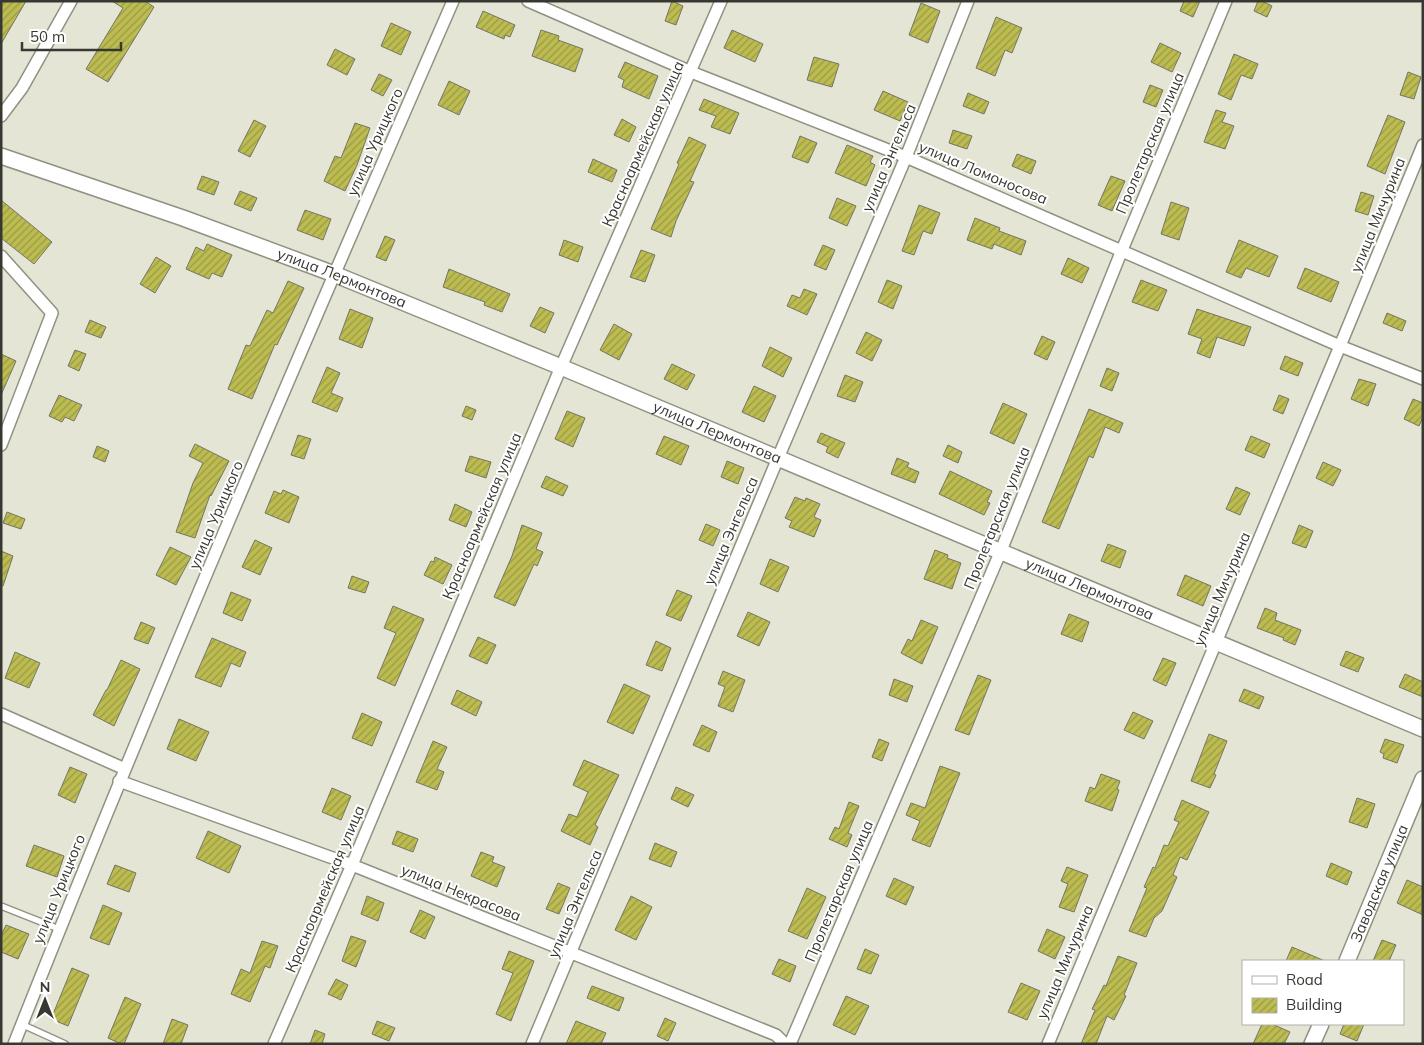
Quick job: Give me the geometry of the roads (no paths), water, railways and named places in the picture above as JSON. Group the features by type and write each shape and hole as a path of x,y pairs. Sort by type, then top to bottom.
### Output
{"street":[{"path":"1,116 22,88 71,1"},
{"name":"улица Урицкого","path":"14,1044 119,781 334,274 453,1"},
{"name":"улица Ломоносова","path":"528,1 692,72 906,157 1340,346 1423,379"},
{"name":"Красноармейская улица","path":"274,1044 352,865 561,367 692,72 721,1"},
{"name":"улица Энгельса","path":"532,1044 906,157 968,1"},
{"name":"Пролетарская улица","path":"790,1044 1000,553 1122,250 1226,1"},
{"name":"улица Мичурина","path":"1048,1044 1423,145"},
{"name":"улица Лермонтова","path":"1,156 183,218 334,274 561,367 1423,730"},
{"path":"1,256 52,313 1,446"},
{"path":"1,714 125,770"},
{"name":"Заводская улица","path":"1347,960 1423,778"},
{"name":"улица Некрасова","path":"119,781 352,865 776,1035 785,1044"},
{"path":"1312,1044 1321,1025"}],"lane":[{"path":"1,906 59,930"},
{"path":"22,1024 65,1044"}]}
